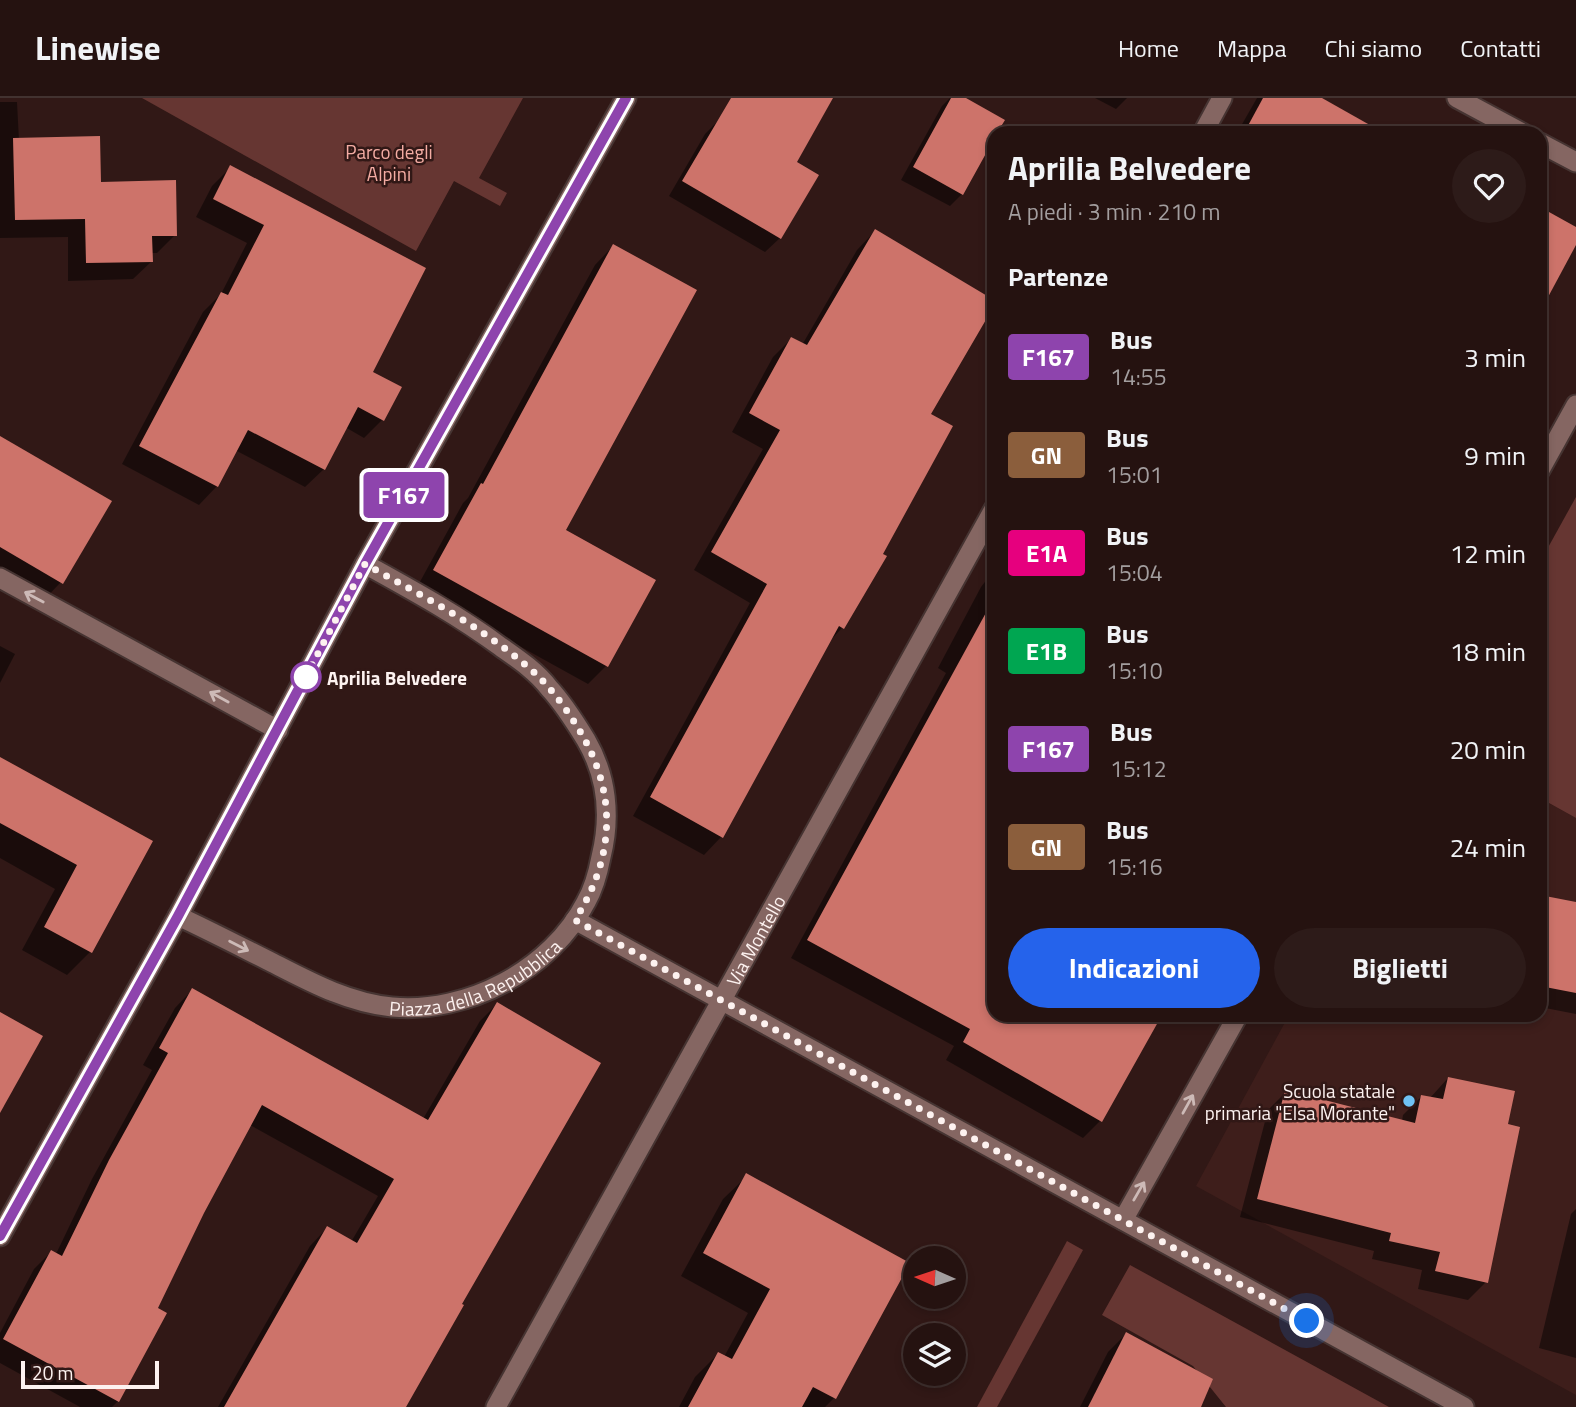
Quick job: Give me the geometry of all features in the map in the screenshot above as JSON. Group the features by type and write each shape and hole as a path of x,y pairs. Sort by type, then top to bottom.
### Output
{"street":[{"path":"0,1236 178,916 365,564 626,98"},
{"path":"1207,126 1222,98"},
{"path":"1457,98 1509,126"},
{"path":"1547,146 1576,162"},
{"path":"1547,457 1576,405"},
{"name":"Via Montello","path":"496,1407 987,522"},
{"name":"Piazza della Repubblica","path":"178,916 327,990 390,1007 414,1008 463,999 520,974 548,952 575,920 595,882 607,834 608,813 601,774 586,741 549,687 527,666 462,619 365,564"},
{"path":"0,578 278,730"},
{"path":"575,920 1464,1407"},
{"path":"1123,1220 1234,1022"}],"shaded area":[{"name":"Scuola statale primaria \"Elsa Morante\"","path":"1547,802 1576,818 1576,1395 1196,1186 1285,1022 1547,1022"}],"green space":[{"name":"Parco degli Alpini","path":"142,98 523,98 479,178 507,193 500,206 454,181 416,251"},
{"path":"1576,497 1576,818 1547,802 1547,549"},
{"path":"1067,1241 1083,1250 997,1407 977,1407"},
{"path":"1130,1265 1389,1407 1226,1407 1193,1366 1102,1315"}],"building":[{"path":"731,98 833,98 797,162 819,175 781,239 682,181"},
{"path":"951,98 966,98 1005,120 1001,126 987,126 987,152 963,195 913,167"},
{"path":"1263,98 1322,98 1372,126 1248,126"},
{"path":"100,136 101,182 176,180 177,236 152,236 153,262 86,263 85,219 15,220 13,138"},
{"path":"230,165 426,268 373,372 402,387 384,421 358,407 325,470 248,430 218,487 139,446 221,292 228,295 264,225 213,199"},
{"path":"1547,211 1576,227 1576,245 1547,299"},
{"path":"875,229 987,296 987,318 931,414 953,426 883,554 887,556 844,629 839,626 723,838 650,797 767,584 711,552 780,430 749,413 791,337 807,345"},
{"path":"613,244 697,290 566,530 656,580 608,667 433,570 481,483 483,484"},
{"path":"0,436 112,501 63,584 0,547"},
{"path":"987,611 987,1022 1158,1022 1102,1122 963,1042 970,1029 807,940"},
{"path":"0,757 153,841 92,953 44,927 77,865 0,823"},
{"path":"1547,896 1576,902 1576,993 1547,987"},
{"path":"192,988 428,1120 497,1002 601,1063 406,1407 224,1407 327,1226 357,1243 394,1179 262,1105 204,1213 158,1308 167,1313 119,1402 3,1339 51,1250 62,1256 109,1160 168,1053 159,1048"},
{"path":"0,1012 43,1036 0,1113"},
{"path":"1448,1077 1515,1091 1508,1124 1520,1127 1488,1283 1435,1271 1440,1252 1389,1241 1391,1233 1257,1199 1285,1090 1415,1123 1421,1095 1443,1099"},
{"path":"746,1173 903,1259 903,1276 836,1399 813,1387 802,1407 688,1407 718,1352 732,1359 770,1289 703,1253"},
{"path":"1126,1332 1213,1379 1201,1407 1088,1407"}],"bus line":[{"name":"F167","path":"0,1236 178,916 365,564 626,98"}],"place":[{"name":"Aprilia Belvedere","path":"306,677"},
{"name":"Scuola statale primaria \"Elsa Morante\"","path":"1409,1101"}],"route":[{"path":"306,677 303,682 365,564 462,619 527,666 549,687 586,741 601,774 608,813 607,834 595,882 575,920 1307,1321"}]}
